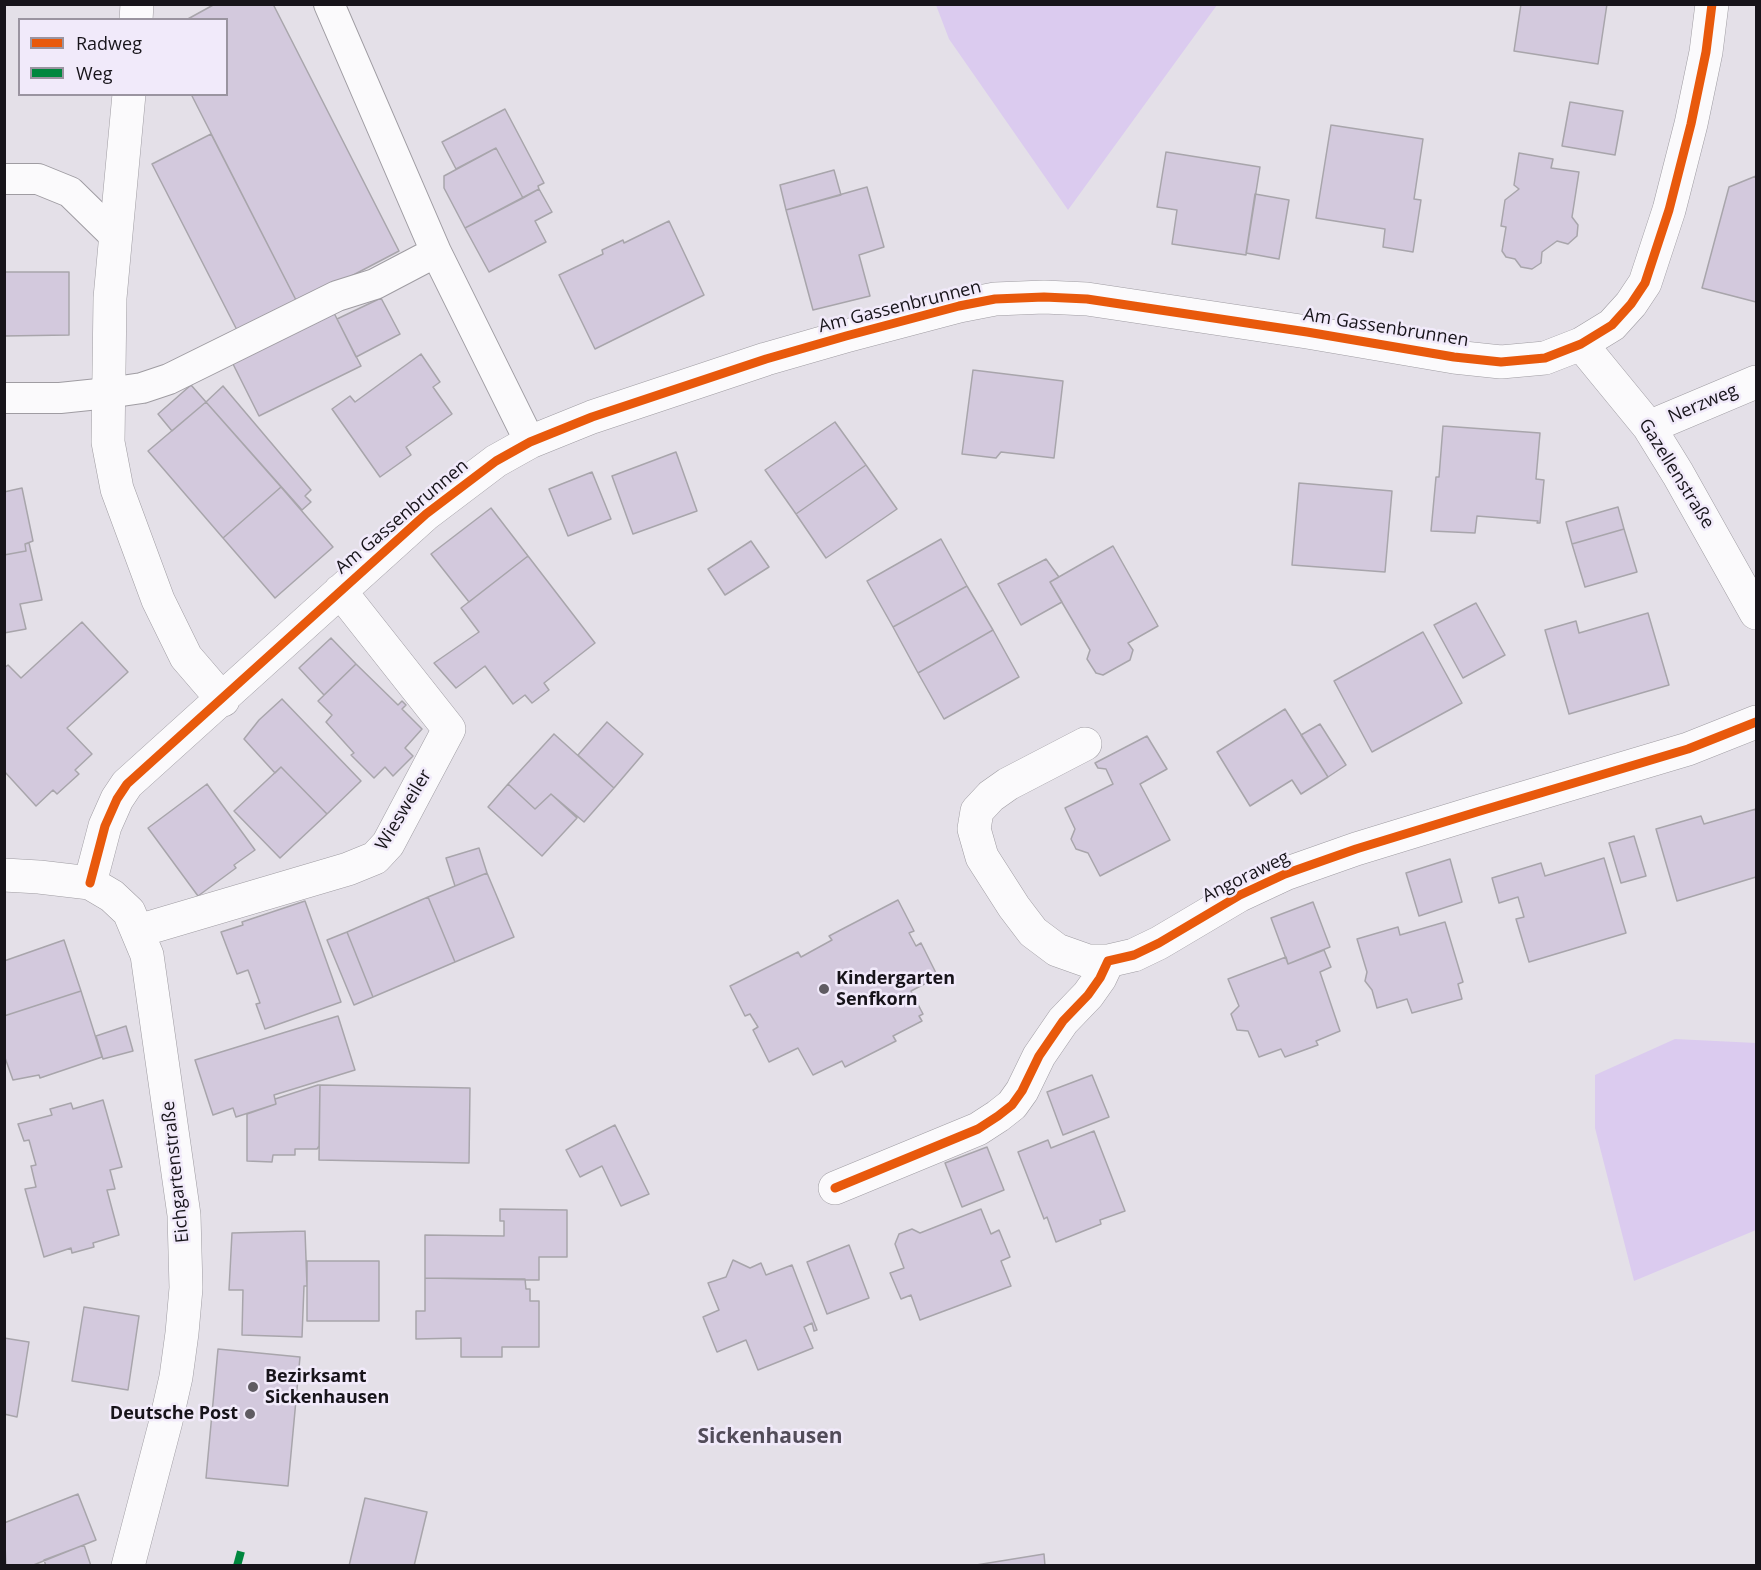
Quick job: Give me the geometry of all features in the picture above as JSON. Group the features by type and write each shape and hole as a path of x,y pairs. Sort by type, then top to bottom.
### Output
{"street":[{"name":"Am Gassenbrunnen","path":"90,882 105,826 117,799 127,784 426,514 496,461 530,442 592,417 766,359 908,319 995,299 1044,297 1087,299 1296,330 1454,357 1500,362 1545,358 1581,344 1612,325 1631,304 1645,283 1669,210 1691,124 1706,52 1712,4"},
{"path":"129,96 110,298 108,442 117,489 158,600 186,657 223,699"},
{"name":"Gazellenstraße","path":"1581,344 1649,427 1684,484 1756,613"},
{"name":"Nerzweg","path":"1649,427 1756,382"},
{"name":"Wiesweiler","path":"138,931 348,869 375,858 393,836 449,729 340,591"},
{"name":"Angoraweg","path":"1085,744 1008,784 991,796 977,811 974,829 982,857 1014,908 1033,932 1058,950 1088,961 1108,961 1134,955 1159,943 1240,895 1312,864 1479,811 1688,749 1756,723"},
{"name":"Eichgartenstraße","path":"4,875 90,882 112,896 129,912 147,955 184,1215 186,1288 174,1388 128,1566"},
{"path":"835,1188 978,1129 1012,1105 1022,1091 1039,1056 1063,1021 1088,995 1108,961"}],"lane":[{"path":"329,4 436,252 530,442"},
{"path":"4,179 38,179 70,192 116,237"},
{"path":"4,398 60,398 108,393 142,388 169,379 337,296 375,284 436,252"}],"shaded area":[{"path":"936,5 1217,5 1068,210 949,39"},
{"path":"1675,1039 1756,1043 1756,1230 1634,1281 1595,1128 1595,1075"}],"building":[{"path":"215,4 273,4 399,251 298,304 192,96 228,96 228,18 190,18"},
{"path":"1521,4 1607,4 1598,64 1514,51"},
{"path":"1570,102 1623,111 1615,155 1562,146"},
{"path":"505,109 544,183 538,186 539,189 523,198 496,148 456,169 442,142"},
{"path":"1331,125 1423,139 1414,199 1421,200 1413,252 1383,247 1385,229 1316,218"},
{"path":"211,134 298,304 239,334 152,164"},
{"path":"496,148 523,198 465,228 444,188 444,176"},
{"path":"1166,152 1260,167 1246,255 1172,244 1177,210 1157,207"},
{"path":"1519,153 1553,159 1551,168 1579,172 1572,217 1578,225 1577,236 1568,244 1557,241 1542,252 1541,263 1532,269 1521,267 1515,259 1506,257 1502,251 1506,227 1501,226 1505,200 1519,189 1514,185"},
{"path":"834,170 841,195 786,210 780,185"},
{"path":"1756,176 1756,302 1702,288 1729,187"},
{"path":"867,187 884,247 859,255 870,296 813,310 786,210"},
{"path":"539,189 552,212 535,221 546,242 489,272 465,228"},
{"path":"1255,194 1289,200 1279,259 1246,253"},
{"path":"669,221 704,295 595,349 559,275 603,254 602,250 623,240 624,243"},
{"path":"4,272 69,272 69,335 4,336"},
{"path":"381,298 400,334 356,357 337,319"},
{"path":"333,311 361,366 259,416 232,362"},
{"path":"421,354 440,382 433,387 452,414 406,447 411,455 380,477 332,409 350,396 355,402"},
{"path":"973,370 1063,381 1054,458 1001,452 996,458 962,454"},
{"path":"191,385 206,402 172,431 158,414"},
{"path":"223,386 311,490 305,496 311,502 302,510 206,402"},
{"path":"206,402 281,487 223,538 148,451"},
{"path":"835,422 866,465 796,514 765,470"},
{"path":"1443,426 1540,433 1536,479 1544,480 1540,523 1477,516 1475,533 1431,531 1436,477 1439,477"},
{"path":"676,452 697,511 633,534 612,476"},
{"path":"866,465 897,509 826,558 796,514"},
{"path":"592,472 611,519 568,536 549,489"},
{"path":"1299,483 1392,491 1385,572 1292,565"},
{"path":"281,487 333,547 275,598 223,538"},
{"path":"22,488 33,541 25,544 26,551 4,555 4,492"},
{"path":"1618,507 1624,529 1572,544 1566,522"},
{"path":"491,508 528,556 469,602 431,554"},
{"path":"1624,529 1637,572 1585,587 1572,544"},
{"path":"941,539 967,586 893,627 867,581"},
{"path":"751,541 769,567 725,595 708,569"},
{"path":"29,543 42,600 20,604 26,629 4,633 4,555 26,551 25,544"},
{"path":"1113,546 1158,626 1128,643 1133,650 1130,660 1103,675 1096,673 1087,659 1090,650 1050,582"},
{"path":"528,556 595,643 544,683 549,690 532,703 525,695 513,704 485,666 456,688 434,663 479,632 461,608"},
{"path":"1046,559 1059,577 1050,582 1062,602 1021,625 998,584"},
{"path":"967,586 993,630 918,673 893,627"},
{"path":"1476,603 1505,655 1463,678 1434,625"},
{"path":"1648,613 1669,685 1569,714 1545,630 1576,621 1579,633"},
{"path":"82,622 128,672 67,728 92,754 75,770 79,774 57,794 53,790 36,806 4,771 4,668 8,665 21,678"},
{"path":"993,630 1019,677 944,719 918,673"},
{"path":"1423,632 1462,703 1372,752 1334,681"},
{"path":"331,638 356,664 324,695 299,668"},
{"path":"356,664 398,705 402,701 406,705 402,709 422,729 405,748 413,756 393,776 385,767 374,778 351,755 354,753 326,722 332,715 318,701"},
{"path":"282,699 361,781 327,814 281,767 275,773 244,739 259,720"},
{"path":"1285,709 1328,777 1301,794 1292,780 1250,806 1217,752"},
{"path":"607,722 643,754 614,788 578,755"},
{"path":"1320,724 1346,765 1328,777 1301,735"},
{"path":"554,734 614,788 584,822 551,794 535,809 508,784"},
{"path":"1147,736 1167,769 1140,784 1170,840 1100,876 1088,853 1076,849 1071,839 1075,829 1065,808 1113,784 1106,769 1098,768 1095,763"},
{"path":"281,767 327,814 280,858 234,811"},
{"path":"207,784 255,850 234,865 236,868 198,896 148,828"},
{"path":"508,784 535,809 551,794 577,818 542,856 488,807"},
{"path":"1756,809 1756,877 1677,901 1656,829 1701,816 1704,824"},
{"path":"1634,836 1646,876 1621,883 1609,843"},
{"path":"479,848 487,873 455,886 446,858"},
{"path":"1604,858 1626,933 1529,962 1516,919 1524,917 1518,897 1499,903 1492,878 1541,863 1545,876"},
{"path":"1450,859 1462,902 1419,916 1406,873"},
{"path":"487,873 514,937 455,962 428,897"},
{"path":"428,897 455,962 373,997 347,932"},
{"name":"Kindergarten Senfkorn","path":"898,900 914,931 909,933 916,946 921,943 938,977 911,991 923,1014 919,1016 922,1021 893,1036 896,1041 845,1067 842,1061 813,1075 798,1048 769,1062 753,1030 758,1027 750,1014 745,1016 730,986 798,952 801,957 832,940 829,936"},
{"path":"305,901 341,1002 265,1029 256,1004 260,1003 248,970 237,974 221,932 243,925 242,922"},
{"path":"1313,902 1330,947 1288,964 1271,918"},
{"path":"1445,922 1463,982 1458,984 1462,999 1412,1013 1407,999 1377,1008 1372,990 1365,981 1367,972 1357,939 1398,927 1400,935"},
{"path":"347,932 373,997 354,1005 327,940"},
{"path":"64,940 81,991 4,1016 4,961"},
{"path":"1324,950 1331,967 1320,972 1340,1031 1316,1041 1318,1045 1285,1057 1281,1049 1259,1057 1248,1031 1237,1030 1231,1014 1239,1006 1228,979 1286,957 1288,964"},
{"path":"81,991 102,1057 40,1078 39,1075 13,1080 4,1055 4,1016"},
{"path":"338,1016 355,1070 274,1095 276,1104 236,1117 233,1108 213,1115 195,1060"},
{"path":"126,1026 133,1051 103,1059 96,1036"},
{"path":"1092,1075 1109,1117 1063,1135 1047,1092"},
{"path":"320,1085 319,1146 317,1149 295,1149 295,1155 273,1155 272,1162 247,1161 247,1114 276,1104 275,1099"},
{"path":"320,1085 470,1088 469,1163 319,1160"},
{"path":"103,1100 122,1167 110,1170 115,1189 107,1190 119,1235 93,1243 94,1247 72,1253 71,1248 44,1257 25,1189 36,1187 31,1166 36,1165 29,1140 24,1141 18,1124 52,1115 50,1109 71,1103 73,1109"},
{"path":"615,1125 649,1194 621,1206 602,1166 580,1177 566,1150"},
{"path":"1094,1131 1125,1211 1100,1220 1101,1224 1056,1242 1047,1217 1044,1219 1018,1152 1048,1140 1051,1148"},
{"path":"987,1147 1004,1190 962,1207 945,1163"},
{"path":"500,1209 567,1210 567,1257 539,1257 539,1280 425,1278 425,1235 504,1236 504,1221 500,1221"},
{"path":"981,1209 991,1234 999,1230 1010,1257 1001,1261 1011,1286 920,1320 911,1295 901,1299 890,1273 904,1268 895,1244 899,1234 912,1229 920,1233"},
{"path":"305,1231 307,1286 304,1286 302,1337 242,1335 243,1290 229,1290 232,1233"},
{"path":"849,1245 869,1298 827,1314 807,1262"},
{"path":"733,1260 750,1268 761,1263 766,1275 792,1265 817,1330 814,1331 812,1323 804,1327 813,1348 758,1370 746,1340 717,1352 703,1317 719,1310 708,1283 726,1277"},
{"path":"307,1261 379,1261 379,1321 307,1321"},
{"path":"425,1278 525,1279 526,1289 530,1289 530,1301 539,1301 539,1347 502,1347 502,1357 461,1357 461,1338 416,1339 416,1311 425,1311"},
{"path":"84,1307 139,1316 128,1390 72,1381"},
{"path":"4,1338 29,1342 17,1417 4,1414"},
{"path":"218,1349 300,1357 288,1486 206,1478"},
{"path":"78,1494 96,1540 31,1566 6,1566 4,1523"},
{"path":"365,1498 427,1512 414,1566 349,1566"},
{"path":"84,1545 91,1566 46,1566 44,1560"},
{"path":"1044,1554 1045,1566 970,1566"}],"marked path":[{"path":"237,1566 243,1544"}],"cycle path":[{"path":"90,883 105,826 117,799 127,784 426,514 496,461 530,442 592,417 766,359 959,306 995,299 1044,297 1087,299 1454,357 1501,362 1545,358 1581,344 1612,325 1631,304 1645,283 1669,210 1691,124 1706,52 1712,4"},
{"path":"835,1188 978,1129 1012,1105 1022,1091 1039,1056 1063,1021 1088,995 1108,961 1134,955 1159,943 1240,895 1285,874 1356,849 1688,749 1756,722"}],"place":[{"name":"Kindergarten Senfkorn","path":"824,989"},
{"name":"Bezirksamt Sickenhausen","path":"253,1387"},
{"name":"Deutsche Post","path":"250,1414"}],"district":[{"name":"Sickenhausen","path":"770,1437"}]}
